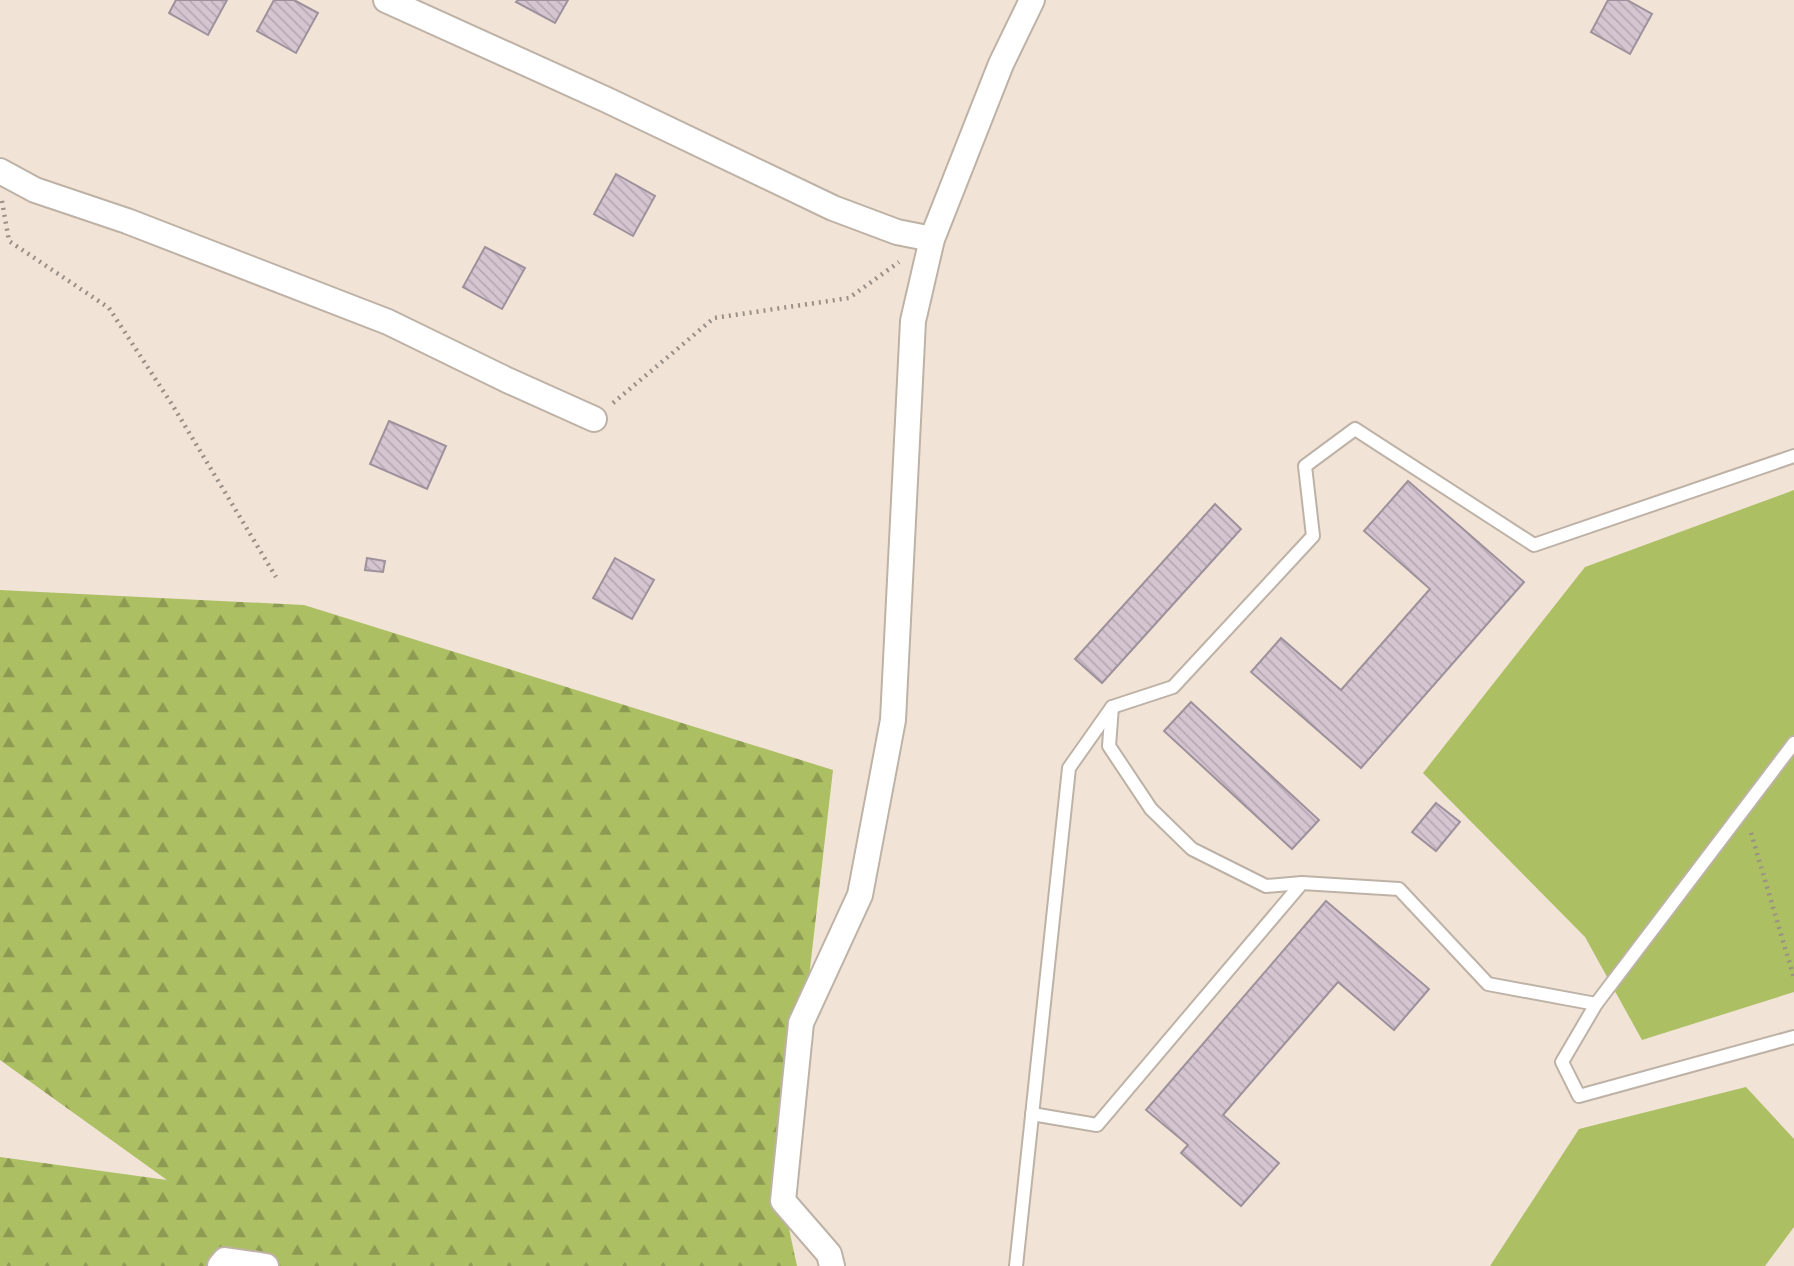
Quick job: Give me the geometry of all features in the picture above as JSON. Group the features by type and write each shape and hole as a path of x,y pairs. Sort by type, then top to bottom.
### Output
{"street":[{"path":"386,0 607,100 833,208 897,232 932,239"},
{"path":"832,1266 829,1254 783,1201 801,1023 860,895 894,720 913,321 932,239 1001,64 1032,0"},
{"path":"0,171 35,190 127,221 388,322 594,419"},
{"path":"220,1266 225,1260 266,1266"}],"lane":[{"path":"1016,1266 1069,768 1112,707 1172,687 1312,536 1305,466 1355,429 1534,545 1794,456"},
{"path":"1112,707 1109,747 1151,809 1192,849 1266,886 1302,883 1399,889 1488,984 1595,1004"},
{"path":"1794,743 1595,1004 1562,1062 1578,1096 1794,1037"},
{"path":"1032,1114 1097,1125 1302,883"}],"path":[{"path":"0,190 9,240 109,308 173,406 276,577"},
{"path":"594,419 714,318 849,298 932,239"},
{"path":"1743,809 1794,978"}],"green space":[{"path":"1794,490 1794,992 1642,1040 1585,937 1423,773 1585,567"},
{"path":"0,590 304,605 833,770 783,1201 797,1266 0,1266 0,1157 167,1180 0,1060"},
{"path":"1746,1087 1794,1139 1794,1227 1765,1266 1490,1266 1579,1129"}],"building":[{"path":"176,0 227,0 208,35 169,13"},
{"path":"274,0 294,0 318,13 296,53 257,31"},
{"path":"568,0 555,23 516,2"},
{"path":"1608,0 1627,0 1652,14 1630,54 1591,32"},
{"path":"616,174 655,196 633,236 594,214"},
{"path":"485,247 525,268 502,309 463,287"},
{"path":"389,421 446,446 427,489 370,464"},
{"path":"1408,481 1524,582 1361,768 1251,672 1281,638 1341,690 1430,589 1364,531"},
{"path":"1215,504 1241,529 1102,683 1075,659"},
{"path":"367,558 385,561 383,572 365,570"},
{"path":"615,558 654,580 632,619 593,598"},
{"path":"1191,702 1319,820 1292,849 1164,731"},
{"path":"1436,803 1460,822 1436,851 1412,832"},
{"path":"1326,901 1429,989 1394,1030 1338,982 1223,1115 1279,1163 1241,1206 1181,1153 1188,1145 1146,1110"}]}
